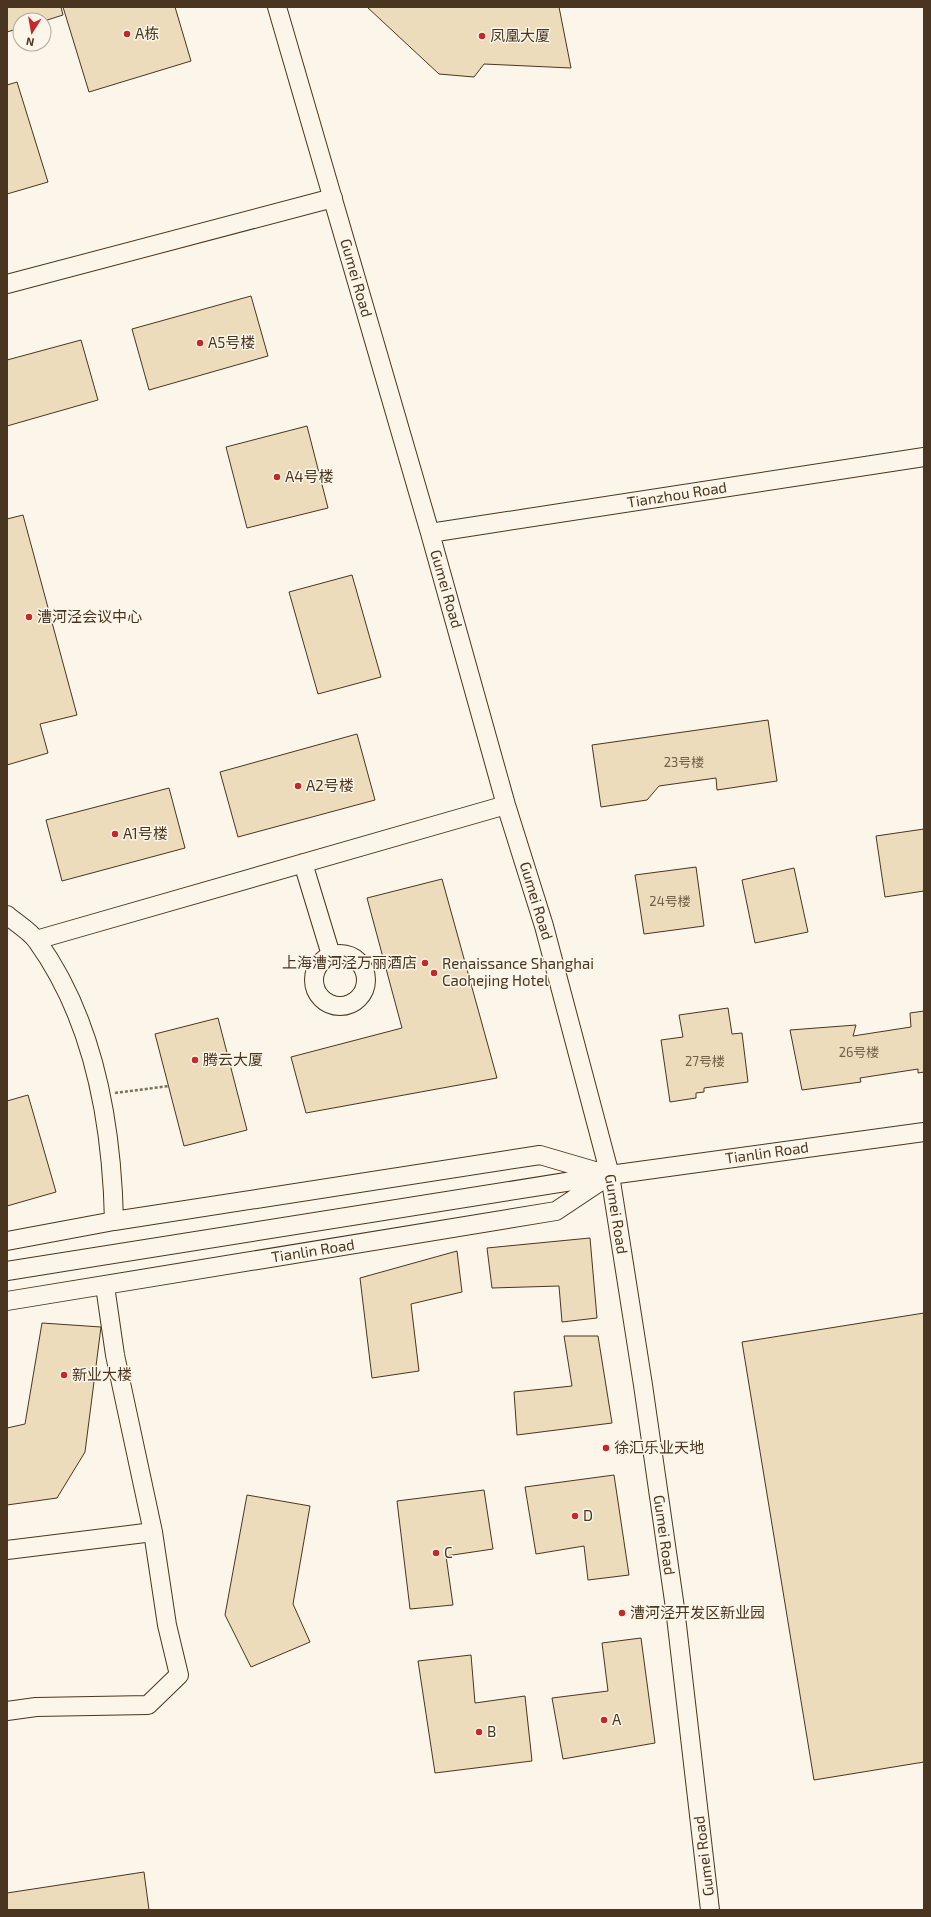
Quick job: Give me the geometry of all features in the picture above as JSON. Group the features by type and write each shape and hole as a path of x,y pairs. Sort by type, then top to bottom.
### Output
{"street":[{"name":"Gumei Road","path":"277,7 430,533 506,805 544,926 610,1175 643,1385 674,1608 710,1910"},
{"path":"7,284 332,198"},
{"name":"Tianzhou Road","path":"430,533 924,456"},
{"path":"36,940 506,805"},
{"path":"303,863 331,955"},
{"path":"7,915 36,940 67,991 82,1029 101,1095 113,1173 114,1221"},
{"name":"Tianlin Road","path":"7,1271 610,1175 924,1132"},
{"name":"Tianlin Road","path":"7,1241 114,1221 540,1155 610,1175"},
{"name":"Tianlin Road","path":"7,1301 556,1211 610,1175"},
{"path":"7,1711 36,1707 148,1705 179,1676 167,1625 153,1532 115,1355 105,1286"},
{"path":"7,1550 153,1532"}],"path":[{"path":"101,1095 169,1086"}],"building":[{"path":"7,7 61,7 63,15 52,18 52,12 12,12 12,30 7,32"},
{"name":"A栋","path":"63,7 175,7 191,61 89,92"},
{"name":"凤凰大厦","path":"367,7 559,7 571,68 484,64 474,77 439,74"},
{"path":"17,82 48,182 7,194 7,85"},
{"name":"A5号楼","path":"251,296 268,356 149,390 132,329"},
{"path":"81,340 98,400 7,426 7,360"},
{"name":"A4号楼","path":"307,426 328,508 247,528 226,447"},
{"name":"漕河泾会议中心","path":"23,515 77,715 40,724 48,753 7,765 7,519"},
{"path":"352,575 381,677 318,694 289,592"},
{"path":"768,720 777,781 717,790 716,778 659,786 647,800 601,807 592,745"},
{"name":"A2号楼","path":"357,734 375,800 238,837 220,772"},
{"name":"A1号楼","path":"169,788 185,848 62,881 46,820"},
{"path":"924,829 924,891 885,897 876,836"},
{"path":"696,867 704,926 644,934 635,875"},
{"path":"794,868 808,932 755,943 742,880"},
{"name":"上海漕河泾万丽酒店","path":"442,879 497,1078 306,1113 291,1057 402,1028 367,898"},
{"path":"728,1008 732,1034 742,1033 748,1082 704,1088 704,1092 696,1093 696,1098 670,1102 661,1040 683,1037 679,1015"},
{"path":"924,1011 924,1072 918,1073 918,1069 860,1078 861,1082 802,1090 790,1030 856,1025 853,1036 911,1027 910,1013"},
{"name":"腾云大厦","path":"218,1018 247,1130 184,1146 155,1034"},
{"path":"28,1095 56,1192 7,1206 7,1101"},
{"path":"590,1238 597,1318 562,1322 559,1286 492,1288 487,1248"},
{"path":"457,1251 462,1292 411,1304 419,1371 372,1378 360,1278"},
{"path":"924,1313 924,1762 814,1780 742,1342"},
{"name":"新业大楼","path":"42,1323 101,1327 85,1452 57,1498 7,1505 7,1428 25,1424"},
{"path":"564,1336 598,1336 612,1423 517,1435 514,1392 572,1386"},
{"name":"D","path":"614,1475 629,1575 588,1580 584,1546 536,1554 525,1487"},
{"name":"C","path":"484,1490 493,1549 446,1556 453,1605 410,1609 397,1501"},
{"path":"247,1495 310,1506 293,1604 310,1642 251,1667 225,1615"},
{"name":"A","path":"641,1638 655,1743 563,1759 552,1698 608,1691 602,1643"},
{"name":"B","path":"471,1655 475,1703 525,1696 532,1761 435,1773 418,1661"},
{"path":"144,1872 149,1910 7,1910 7,1893"}],"place":[{"name":"A栋","path":"127,34"},
{"name":"凤凰大厦","path":"482,36"},
{"name":"A5号楼","path":"200,343"},
{"name":"A4号楼","path":"277,477"},
{"name":"漕河泾会议中心","path":"29,617"},
{"name":"A2号楼","path":"298,786"},
{"name":"A1号楼","path":"115,834"},
{"name":"上海漕河泾万丽酒店","path":"425,963"},
{"name":"Renaissance Shanghai Caohejing Hotel","path":"434,973"},
{"name":"腾云大厦","path":"195,1060"},
{"name":"新业大楼","path":"64,1375"},
{"name":"徐汇乐业天地","path":"606,1448"},
{"name":"D","path":"575,1516"},
{"name":"C","path":"436,1553"},
{"name":"漕河泾开发区新业园","path":"622,1613"},
{"name":"A","path":"604,1720"},
{"name":"B","path":"479,1732"}]}
